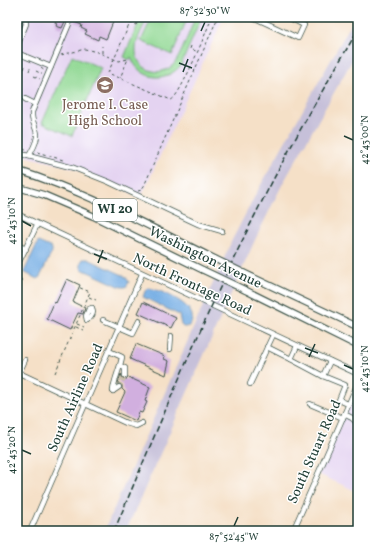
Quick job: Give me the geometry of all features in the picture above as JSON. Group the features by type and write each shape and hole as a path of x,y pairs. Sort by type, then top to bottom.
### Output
{"main road":[{"name":"Washington Avenue","path":"17,170 47,179 86,196 358,327"},
{"name":"Washington Avenue","path":"17,187 69,206 358,346"}],"street":[{"path":"17,46 26,24 25,17"},
{"path":"29,156 36,141 37,134 32,119 35,104 72,17"},
{"path":"253,17 298,38 304,25 288,17"},
{"path":"17,53 51,68"},
{"path":"24,99 35,104"},
{"name":"Washington Avenue","path":"17,154 74,168 109,182 198,224 222,231"},
{"name":"North Frontage Road","path":"17,214 37,225 358,374"},
{"path":"17,266 37,225"},
{"path":"17,245 26,249"},
{"name":"South Airline Road","path":"30,531 142,274"},
{"path":"103,320 133,333 139,321"},
{"path":"250,384 273,335"},
{"path":"170,349 171,336"},
{"path":"291,359 297,346"},
{"path":"267,347 345,386 339,400 348,404"},
{"path":"109,351 122,357 114,380 113,391 119,387"},
{"path":"25,360 18,373 126,423 136,426 142,423"},
{"path":"323,376 330,361"},
{"path":"120,366 125,368 125,376"},
{"name":"South Stuart Road","path":"293,531 358,383"},
{"path":"310,404 352,418 358,424"}],"path":[{"path":"130,17 128,21 130,23 108,73 168,99 174,99 212,17"},
{"path":"136,191 141,190 144,186 218,17"},
{"path":"130,23 136,25 137,23"},
{"path":"102,46 102,54"},
{"path":"191,46 190,48 197,52"},
{"path":"60,55 86,50 102,54 118,61 128,59 120,78"},
{"path":"20,67 21,62"},
{"path":"24,69 26,64"},
{"path":"29,71 30,66"},
{"path":"41,68 46,71"},
{"path":"36,71 42,74"},
{"path":"34,76 40,79"},
{"path":"17,148 28,150"},
{"path":"35,152 67,162"},
{"path":"55,373 90,292 78,287"},
{"path":"88,297 96,300"},
{"path":"78,320 85,321"},
{"path":"76,324 84,328"},
{"path":"75,327 83,330"}],"shaded area":[{"name":"Jerome I. Case High School","path":"17,17 224,17 141,197 74,168 17,154"},
{"path":"355,17 358,17 358,50 282,185 255,240 126,531 104,531 232,240 258,190"},
{"path":"358,383 358,492 318,474"}],"green space":[{"path":"141,17 148,17 137,41 136,49 139,62 149,70 161,71 173,65 182,50 195,17 202,17 181,65 168,75 153,77 146,75 135,65 131,57 129,60 124,57"},
{"path":"152,17 188,17 172,55 141,41"},
{"path":"72,55 101,68 72,136 42,123"}],"water":[{"path":"38,242 52,248 52,252 40,277 37,279 24,272"},
{"path":"83,259 88,259 125,276 129,282 126,287 121,287 84,270 81,268 81,262"},
{"path":"149,288 169,295 189,309 192,314 190,324 187,327 183,327 181,325 179,315 143,297 145,291"}],"building":[{"path":"57,17 67,17 62,28 56,26 57,24 55,23"},
{"path":"76,17 115,17 106,39 99,36 98,40 85,34 87,31 81,28 82,25 74,22"},
{"path":"67,279 80,285 73,302 85,308 83,314 78,313 70,330 47,319"},
{"path":"143,302 176,318 171,328 138,313"},
{"path":"136,344 165,356 164,359 169,361 166,375 130,359"},
{"path":"121,374 123,379 127,379 128,377 150,387 145,401 147,402 142,413 139,412 136,421 116,412 125,392 122,389 122,385 118,383"}],"tunnel":[{"path":"119,387 125,376"}],"railway":[{"path":"114,531 183,369 238,249 294,141 358,30"}],"place":[{"name":"Jerome I. Case High School","path":"105,85"}]}
